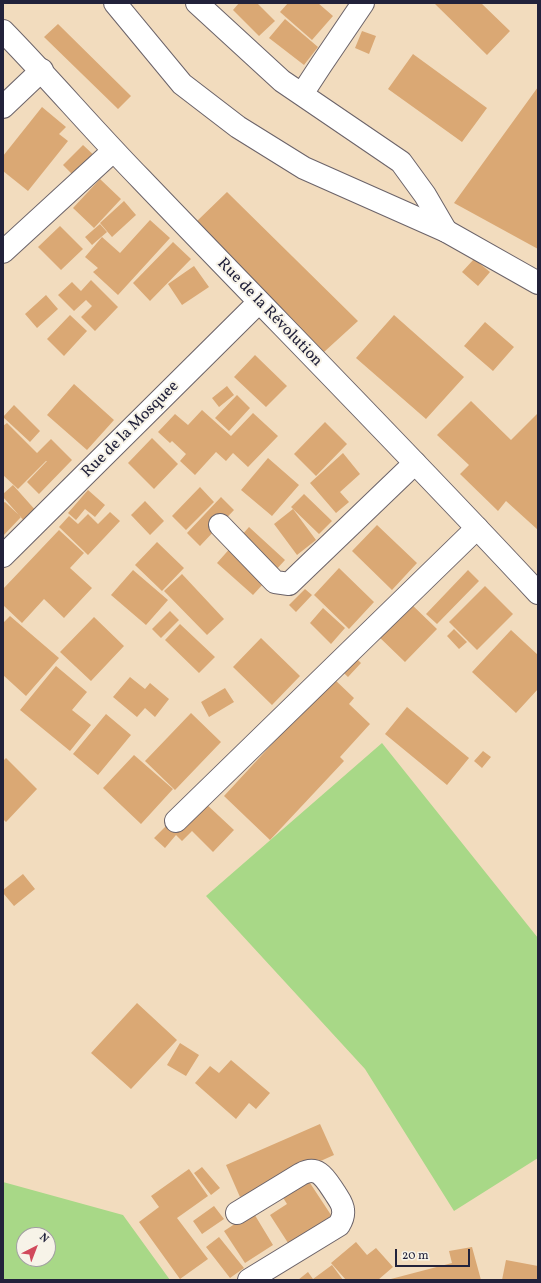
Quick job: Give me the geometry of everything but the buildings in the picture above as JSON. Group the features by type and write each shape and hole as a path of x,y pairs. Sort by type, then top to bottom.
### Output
{"street":[{"path":"115,3 182,84 238,127 304,168 446,231 538,283"},
{"path":"197,3 282,81 401,162 425,195 446,231"},
{"path":"302,94 338,38 363,3"},
{"name":"Rue de la Révolution","path":"3,31 42,70 113,151 415,463 538,593"},
{"path":"3,107 42,70"},
{"path":"3,252 113,151"},
{"name":"Rue de la Mosquee","path":"3,556 259,302"},
{"path":"220,525 275,582 289,584 415,463"},
{"path":"176,821 477,528"},
{"path":"237,1213 301,1174 310,1171 314,1171 322,1176 340,1202 344,1212 339,1225 249,1280"}],"green space":[{"path":"382,743 538,938 538,1158 454,1211 365,1069 206,896"},
{"path":"3,1182 123,1215 170,1280 3,1280"}]}
